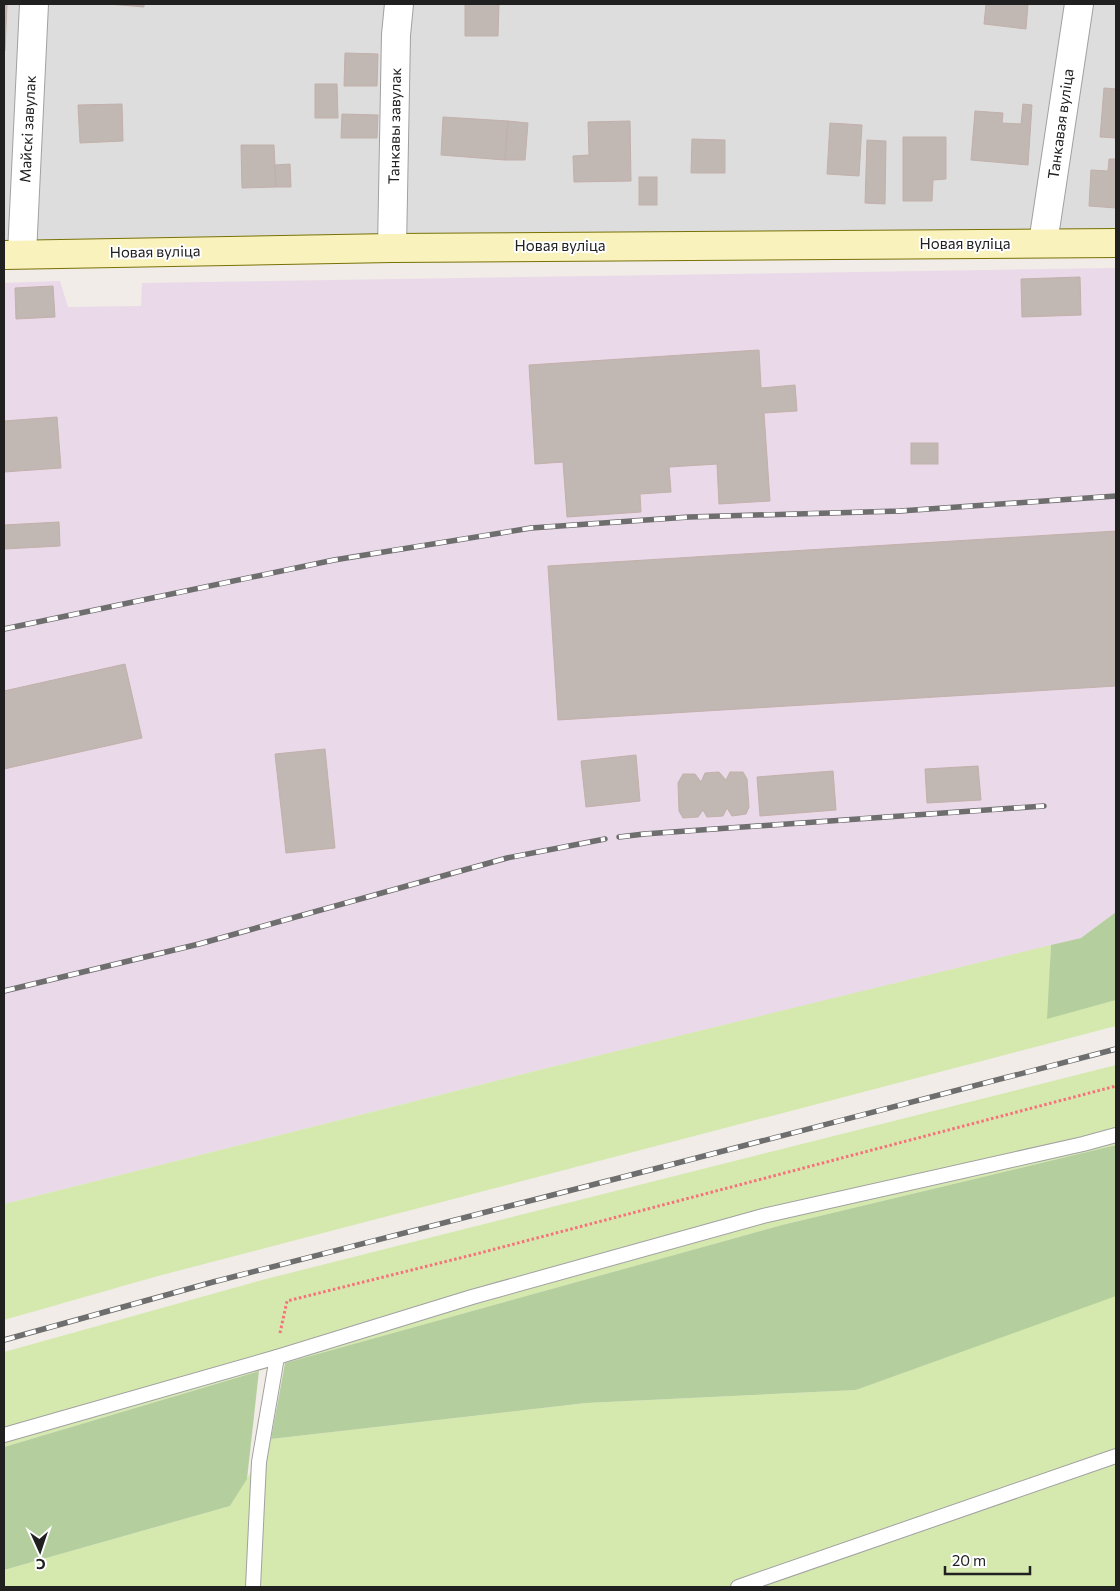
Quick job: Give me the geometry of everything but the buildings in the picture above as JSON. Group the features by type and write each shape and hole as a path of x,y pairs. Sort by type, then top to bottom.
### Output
{"street":[{"name":"Майскі завулак","path":"13,255 34,4"},
{"name":"Танкавы завулак","path":"392,248 396,35 399,4"},
{"name":"Танкавая вуліца","path":"1043,243 1079,4"},
{"name":"Новая вуліца","path":"13,255 392,248 1116,243"}],"lane":[{"path":"4,1435 277,1357 472,1297 763,1216 1116,1135"},
{"path":"253,1587 259,1462 277,1357"},
{"path":"738,1587 1116,1456"}],"path":[{"path":"277,1357 281,1325 287,1301 476,1254 1116,1086"}],"shaded area":[{"path":"4,4 1116,4 1116,229 4,249"},
{"path":"1116,268 1116,912 1081,938 547,1068 4,1204 4,283 60,281 68,307 141,306 142,283"}],"green space":[{"path":"1116,912 1116,1000 1047,1019 1051,945 1081,938"},
{"path":"1051,945 1048,1018 1116,1000 1116,1026 158,1276 4,1320 4,1204 547,1068"},
{"path":"1116,1065 1116,1145 782,1225 285,1363 4,1447 4,1352 262,1280"},
{"path":"1116,1145 1116,1296 856,1390 586,1403 271,1439 285,1363 782,1225"},
{"path":"1116,1295 1116,1587 4,1587 4,1570 230,1506 271,1439 586,1403 856,1390"},
{"path":"259,1371 247,1479 230,1506 4,1570 4,1447"}],"railway":[{"path":"4,629 334,560 531,528 689,517 900,511 1116,496"},
{"path":"619,837 1044,806"},
{"path":"4,991 199,944 507,858 605,839"},
{"path":"4,1340 213,1282 1116,1049"}]}
